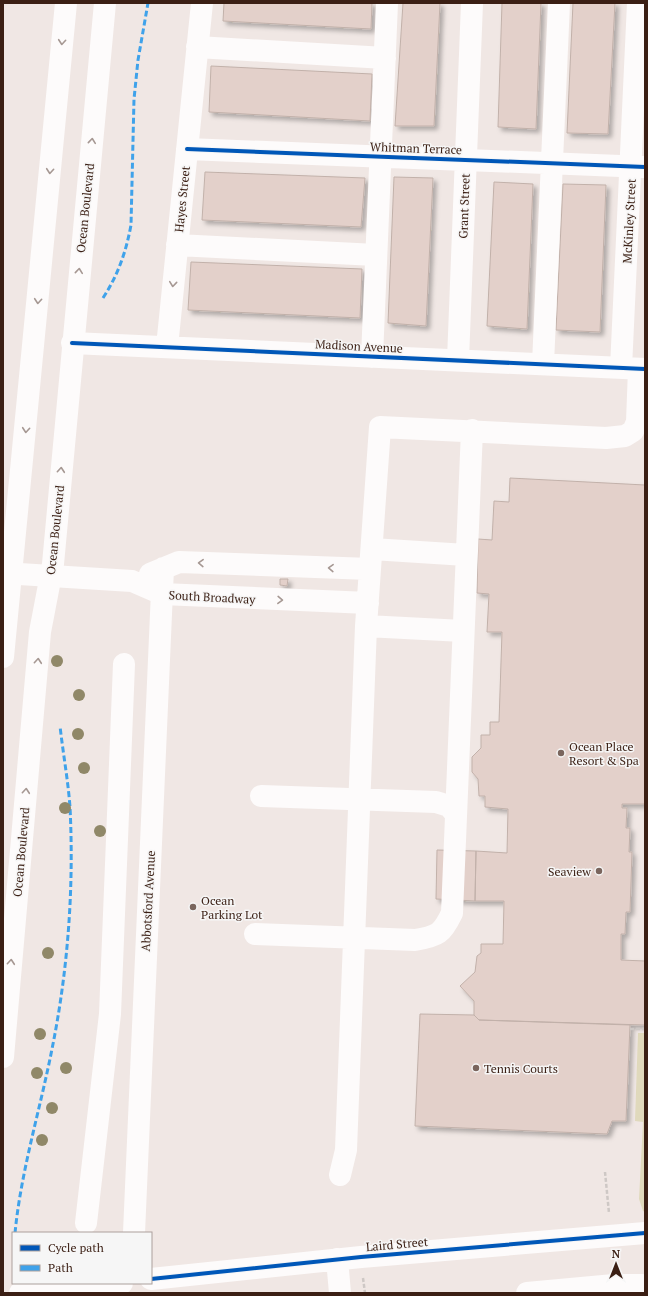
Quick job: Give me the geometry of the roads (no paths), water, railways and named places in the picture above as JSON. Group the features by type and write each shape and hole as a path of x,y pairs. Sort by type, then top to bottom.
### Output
{"street":[{"path":"3,657 7,574 66,3"},
{"name":"Ocean Boulevard","path":"3,1057 40,632 51,576 105,3"},
{"name":"Hayes Street","path":"167,347 202,3"},
{"path":"372,357 387,3"},
{"name":"Grant Street","path":"458,360 472,3"},
{"path":"543,364 559,3"},
{"name":"McKinley Street","path":"371,559 380,427 472,430 606,438 625,436 633,432 637,422 635,369 638,167 638,3"},
{"path":"197,47 385,58"},
{"name":"Whitman Terrace","path":"187,148 638,167"},
{"path":"177,245 376,254"},
{"name":"Madison Avenue","path":"72,343 635,369"},
{"path":"255,934 415,940 433,937 444,930 452,913 472,430"},
{"path":"7,574 132,581 179,562 371,559 466,555"},
{"path":"340,1175 346,1150 366,626 371,559"},
{"name":"Abbotsford Avenue","path":"134,1232 142,1017 163,568"},
{"name":"South Broadway","path":"132,581 162,594 368,603"},
{"path":"366,626 463,631"},
{"path":"86,1223 110,1014 124,664"},
{"path":"261,796 436,802 449,806 455,813"},
{"path":"110,1014 142,1017"},
{"name":"Laird Street","path":"163,1283 337,1259 645,1233"},
{"path":"337,1259 340,1293"},
{"path":"527,1293 643,1283"},
{"path":"20,1293 112,1284"}],"place":[{"name":"Ocean Place Resort & Spa","path":"561,753"},
{"name":"Seaview","path":"599,871"},
{"name":"Ocean Parking Lot","path":"193,907"},
{"name":"Tennis Courts","path":"476,1068"}]}
